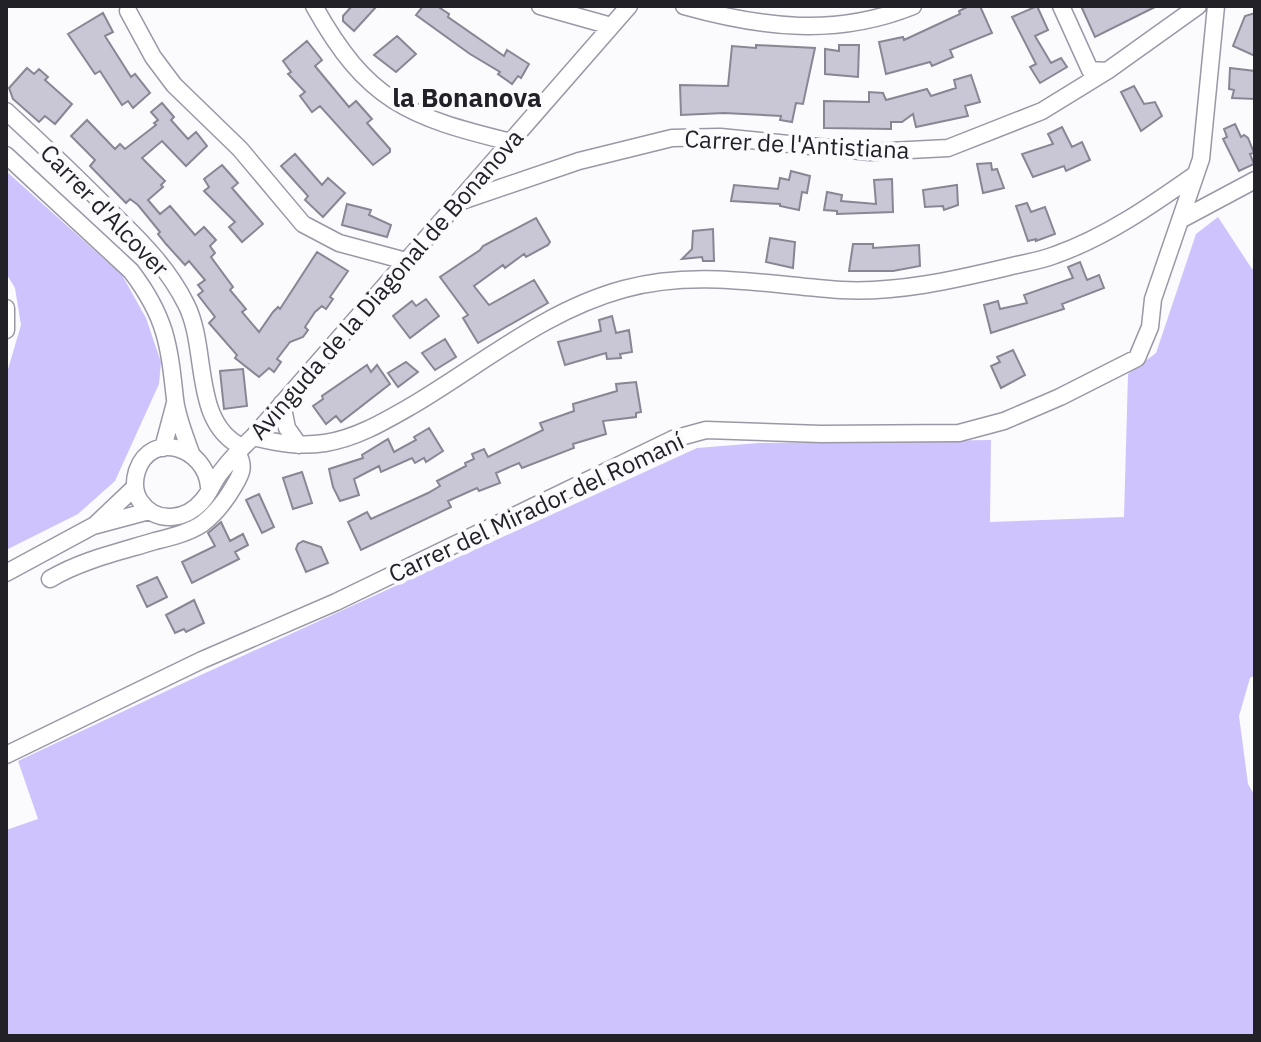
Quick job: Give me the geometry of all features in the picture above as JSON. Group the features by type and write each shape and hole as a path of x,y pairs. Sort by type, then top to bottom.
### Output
{"street":[{"path":"314,6 343,53 376,89 397,104 449,127 511,142"},
{"path":"540,6 611,26"},
{"name":"Avinguda de la Diagonal de Bonanova","path":"209,487 629,6"},
{"path":"684,6 728,18 792,26 835,26 882,19 913,6"},
{"path":"1061,6 1094,75"},
{"name":"Carrer de l'Antistiana","path":"458,203 579,161 672,138 720,137 870,152 948,148 1042,111 1198,6"},
{"path":"1182,219 1201,159 1216,6"},
{"path":"128,11 153,57 174,85 240,149 303,224 339,243 406,261"},
{"name":"Carrer d'Alcover","path":"6,111 104,204 157,258 174,281 188,307 199,340 209,409 220,430 244,445"},
{"path":"6,155 131,271 145,289 156,309 171,352 175,401 194,457"},
{"path":"194,457 244,445 299,445 351,437 386,421 568,308 624,288 679,279 757,280 843,290 903,288 972,276 1055,255 1137,215 1196,174"},
{"path":"1182,219 1255,180"},
{"name":"Carrer del Mirador del Romaní","path":"6,755 202,660 336,602 673,439 706,430 821,434 959,433 1004,421 1060,397 1137,358 1150,327 1153,299 1182,219"},
{"path":"6,308 6,330"},
{"path":"163,448 175,401"},
{"path":"282,403 287,428 299,445"},
{"path":"50,579 92,559 181,534 200,525 230,493 242,472 244,445"},
{"path":"163,448 182,449 194,457 208,473 209,487 205,498 191,512 181,516 170,518 149,511 137,496 135,487 135,477 144,458 163,448"},
{"path":"93,526 135,487"},
{"path":"6,573 93,526 149,511"}],"shaded area":[{"path":"6,171 122,275 146,318 161,362 159,384 115,481 78,514 6,550 6,376 21,325 15,288 6,273"},
{"path":"1218,217 1252,269 1255,268 1255,675 1250,678 1239,716 1248,784 1255,796 1255,1036 6,1036 6,830 38,819 18,761 697,448 759,443 991,440 990,522 1124,517 1128,374 1156,353 1196,234"}],"building":[{"path":"352,6 377,6 354,31 343,21 343,16"},
{"path":"423,6 437,6 504,56 507,50 529,64 521,78 518,76 512,84 498,74 500,72 416,15"},
{"path":"969,6 980,6 992,33 950,50 953,57 932,66 930,62 886,74 879,42 903,37 904,40 960,14 959,11"},
{"path":"1037,6 1048,30 1035,36 1051,63 1061,58 1067,67 1040,83 1030,67 1036,64 1012,17"},
{"path":"1081,6 1157,6 1095,37"},
{"path":"103,13 113,32 105,36 131,77 135,74 150,93 133,108 128,101 122,105 100,71 95,74 68,34"},
{"path":"1255,13 1255,56 1233,46 1245,16"},
{"path":"397,36 416,54 396,72 374,55"},
{"path":"307,41 322,60 315,66 349,107 356,101 372,119 367,123 390,149 373,165 320,106 312,112 300,96 305,92 288,74 291,72 283,61"},
{"path":"756,45 815,48 803,104 796,103 792,122 780,120 781,116 724,113 681,115 680,85 728,86 732,46 756,48"},
{"path":"839,45 859,45 858,77 825,74 825,49 839,51"},
{"path":"27,68 34,74 39,69 48,77 45,80 72,104 55,124 45,116 39,122 13,99 9,88"},
{"path":"1230,68 1255,71 1255,99 1232,98 1234,90 1229,89"},
{"path":"971,75 980,102 965,106 968,116 916,127 913,114 902,122 891,122 891,129 824,128 824,101 869,102 869,92 883,93 886,100 927,89 931,96 956,88 954,80"},
{"path":"1134,86 1144,104 1155,102 1162,116 1141,131 1121,92"},
{"path":"162,103 174,117 171,120 188,139 196,132 207,146 186,166 162,141 142,158 165,181 161,185 163,187 148,200 160,214 170,206 195,235 204,227 216,240 210,246 215,253 211,257 233,287 230,290 246,309 242,312 259,332 273,312 278,307 280,309 317,252 348,271 330,297 333,299 326,309 322,306 315,312 305,327 308,330 303,337 290,342 277,359 281,362 274,372 269,368 259,377 235,358 237,355 209,323 215,317 198,295 203,291 198,285 205,280 189,261 185,265 166,244 138,205 130,199 126,203 90,166 95,160 71,136 87,120 115,149 120,144 125,149 156,125 154,123 158,120 151,112"},
{"path":"1235,124 1241,137 1244,135 1248,138 1254,153 1250,154 1254,164 1239,171 1223,139 1227,137 1224,129"},
{"path":"1062,127 1072,147 1082,142 1090,160 1066,171 1064,166 1033,177 1022,154 1053,144 1048,134"},
{"path":"295,154 322,185 328,178 345,193 323,217 305,200 308,196 281,166"},
{"path":"991,163 992,170 997,169 1004,188 983,193 977,164"},
{"path":"222,165 238,183 232,188 263,224 242,242 229,227 235,222 204,191 209,187 204,179"},
{"path":"791,171 810,176 807,193 802,192 799,210 780,204 731,201 734,185 778,189 780,178 789,180"},
{"path":"892,179 893,212 837,214 837,211 824,210 827,192 842,195 841,201 876,204 874,180"},
{"path":"957,185 958,205 944,210 943,206 925,207 923,190"},
{"path":"1027,203 1031,212 1045,207 1055,234 1028,241 1016,206"},
{"path":"347,204 371,210 369,215 391,225 387,237 342,225"},
{"path":"536,218 550,242 548,245 526,257 524,254 505,268 503,265 474,286 489,305 534,280 548,303 478,343 463,318 468,315 440,277 483,246"},
{"path":"713,229 714,261 703,261 702,257 682,259 692,249 693,231"},
{"path":"770,238 795,242 793,268 766,262"},
{"path":"853,244 873,244 873,248 919,245 920,266 893,271 849,271"},
{"path":"1080,262 1087,280 1099,275 1104,288 1062,304 1064,309 991,333 984,305 998,301 1000,309 1027,303 1024,295 1073,278 1068,267"},
{"path":"426,299 439,316 410,338 393,316 412,301 416,306"},
{"path":"612,316 616,333 629,330 632,352 620,354 621,358 607,359 606,353 565,365 558,342 601,331 599,320"},
{"path":"445,339 456,357 435,370 422,353"},
{"path":"1013,350 1025,375 1001,388 991,366 1000,362 997,357"},
{"path":"406,362 418,372 398,387 388,373"},
{"path":"367,365 371,372 377,365 390,384 341,422 336,416 326,424 313,406 323,399 322,396"},
{"path":"243,369 247,406 224,409 220,371"},
{"path":"636,382 641,412 636,413 636,417 603,421 606,434 573,444 574,448 522,468 519,463 496,473 500,483 479,491 477,488 448,501 451,507 361,550 348,522 367,512 371,519 428,493 440,486 437,481 474,459 472,454 484,449 488,457 543,430 540,423 574,411 573,404 617,391 616,384"},
{"path":"429,428 443,451 426,462 424,458 415,463 412,458 381,472 379,466 354,479 359,495 340,501 329,469 363,458 362,455 388,439 394,452 416,440 414,437"},
{"path":"302,472 312,503 293,509 283,478"},
{"path":"259,494 274,527 262,533 246,500"},
{"path":"221,522 230,541 243,534 248,545 235,552 239,559 192,583 182,562 215,546 208,533"},
{"path":"303,541 321,547 328,563 306,572 296,549"},
{"path":"157,577 167,597 147,607 137,586"},
{"path":"194,600 204,623 186,632 184,629 175,633 166,615"}],"district":[{"name":"la Bonanova","path":"467,97"}]}
